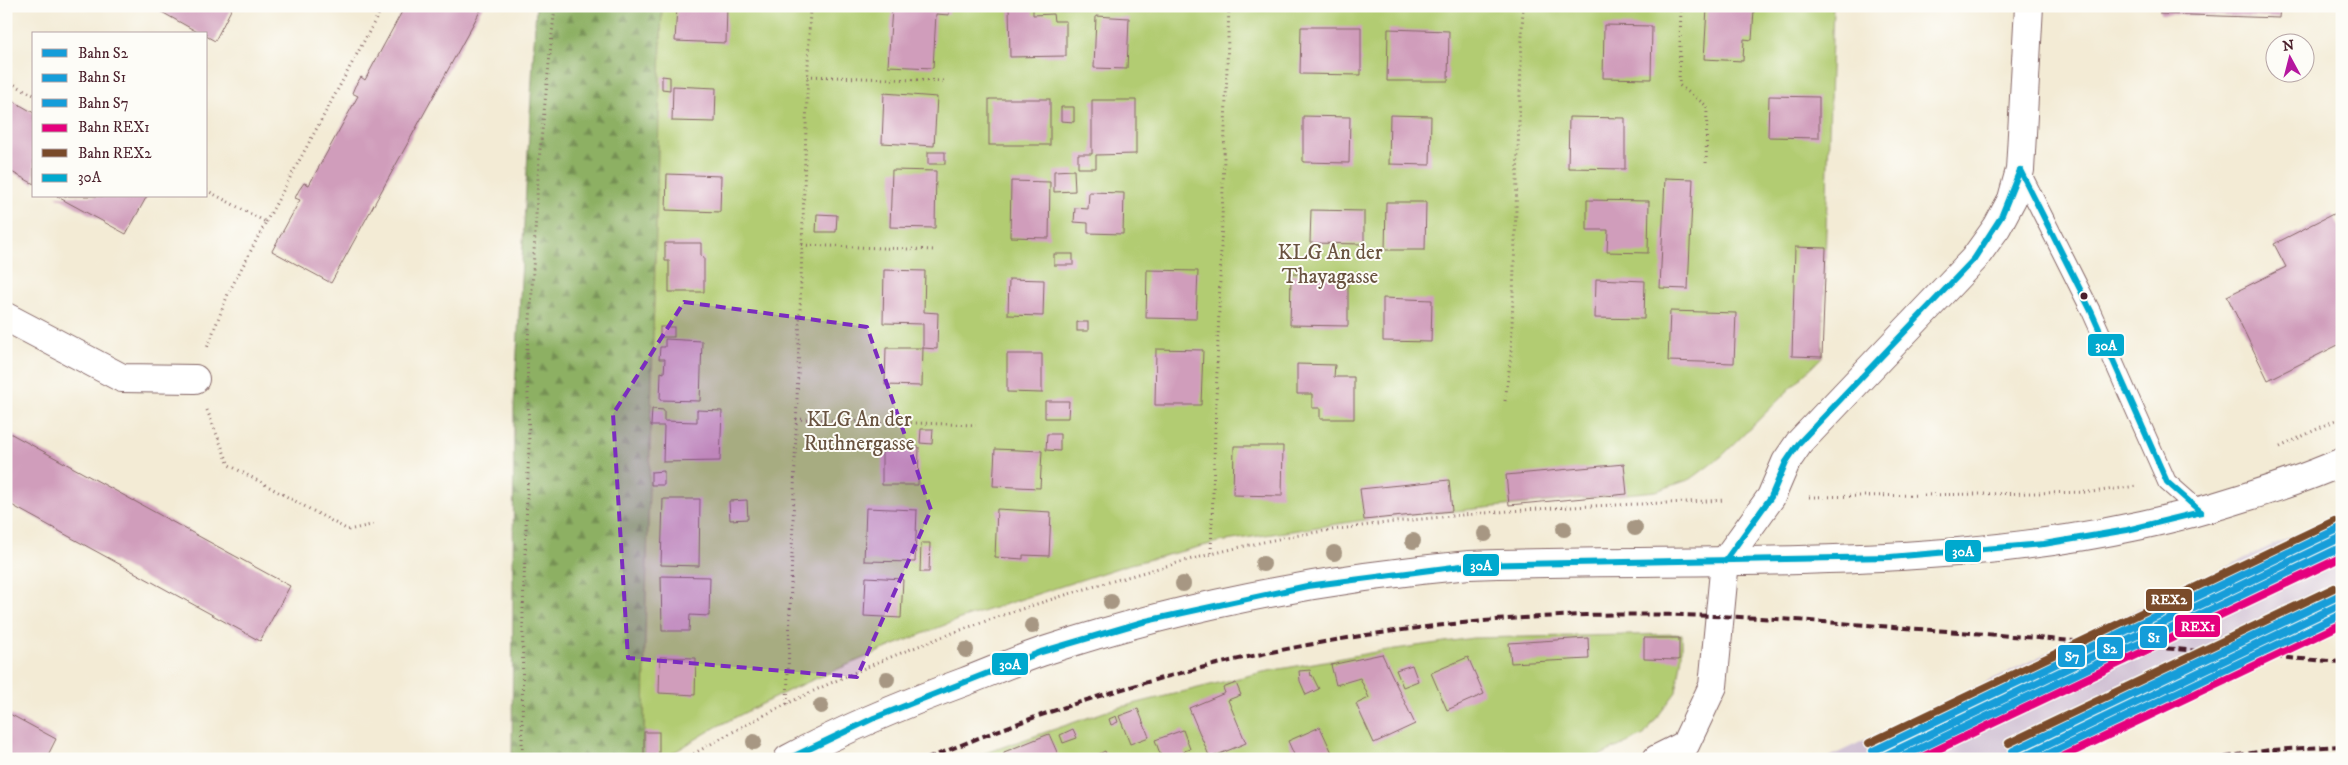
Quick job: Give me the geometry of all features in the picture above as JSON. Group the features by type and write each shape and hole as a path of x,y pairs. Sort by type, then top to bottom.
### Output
{"street":[{"path":"1657,759 1685,745 1713,686 1725,561 1771,497 1786,462 1799,444 1974,259 1997,227 2012,199 2020,170 2029,6"},
{"path":"6,317 122,378 196,379"},
{"path":"788,759 910,702 1041,652 1149,621 1225,603 1320,584 1407,570 1469,565 1890,557 2044,544 2127,530 2201,512 2276,488 2342,462"}],"lane":[{"path":"2020,170 2092,311 2167,482 2201,512"}],"path":[{"path":"376,524 348,530 229,465 196,379 228,294 383,6"},
{"path":"522,759 523,609 529,445 527,349 539,160 555,6"},
{"path":"787,704 810,6"},
{"path":"1211,553 1229,6"},
{"path":"1505,401 1511,356 1523,6"},
{"path":"1681,6 1679,84 1707,106 1706,166"},
{"path":"807,76 944,81"},
{"path":"6,80 32,94"},
{"path":"208,191 266,222"},
{"path":"802,245 936,250"},
{"path":"796,419 976,425"}],"highlighted area":[{"path":"684,302 867,327 931,510 857,677 628,658 613,414"}],"shaded area":[{"path":"2342,512 2342,627 2064,759 1825,759"}],"green space":[{"path":"536,6 662,6 645,639 644,759 512,759 514,406"},
{"path":"662,6 1833,6 1822,357 1722,456 1691,479 1656,491 1364,520 1219,542 1127,565 960,619 887,648 794,688 716,727 663,759 644,759 645,639"},
{"path":"1682,634 1682,656 1676,692 1644,735 1592,759 968,759 1113,709 1263,672 1381,651 1473,638"}],"building":[{"path":"151,6 233,6 215,41 208,37 208,32 197,32"},
{"path":"405,6 483,6 331,283 272,251 300,200 295,198 299,190 304,183 309,185 358,96 352,93 355,86 361,77 365,80"},
{"path":"677,6 727,6 726,43 675,41"},
{"path":"936,6 949,6 949,15 936,14 933,68 888,66 892,8 936,10"},
{"path":"1009,6 1033,6 1033,15 1053,14 1054,21 1066,21 1066,56 1010,57"},
{"path":"2160,6 2280,6 2279,18 2160,14"},
{"path":"1707,8 1754,10 1752,40 1744,39 1743,61 1704,59"},
{"path":"1096,16 1129,18 1127,69 1094,68"},
{"path":"1604,25 1652,26 1651,79 1603,78"},
{"path":"1301,27 1361,27 1361,75 1300,74"},
{"path":"1388,29 1449,31 1448,81 1387,81"},
{"path":"662,76 670,77 670,90 662,89"},
{"path":"673,86 716,88 715,122 672,121"},
{"path":"884,93 937,97 934,146 882,143"},
{"path":"1769,96 1819,97 1819,138 1768,137"},
{"path":"6,97 32,112 32,183 6,169"},
{"path":"989,99 1050,99 1050,145 989,145"},
{"path":"1092,100 1136,100 1136,154 1096,155 1096,168 1078,168 1078,154 1092,154"},
{"path":"1061,107 1074,107 1074,122 1061,121"},
{"path":"1390,115 1431,116 1430,165 1389,164"},
{"path":"1303,116 1350,117 1349,163 1303,162"},
{"path":"1569,117 1625,118 1625,169 1568,168"},
{"path":"928,152 945,152 945,164 928,164"},
{"path":"892,170 936,171 935,228 890,227"},
{"path":"1074,170 1075,191 1054,192 1054,171"},
{"path":"667,174 721,176 720,212 666,210"},
{"path":"1665,178 1693,179 1688,289 1660,288"},
{"path":"1011,181 1050,182 1049,238 1010,237"},
{"path":"1089,192 1124,193 1123,234 1088,233 1088,223 1074,222 1075,208 1088,209"},
{"path":"60,198 146,198 126,234"},
{"path":"1587,200 1649,201 1648,253 1607,252 1608,230 1587,230"},
{"path":"1386,202 1426,202 1425,250 1385,250"},
{"path":"1311,210 1364,211 1364,244 1310,243"},
{"path":"817,214 837,215 836,232 816,232"},
{"path":"2333,214 2342,231 2342,343 2268,380 2227,296 2286,267 2274,244"},
{"path":"665,243 701,243 701,256 704,257 704,292 669,292 669,261 665,261"},
{"path":"1795,247 1826,248 1822,357 1792,356"},
{"path":"1054,254 1073,254 1073,265 1054,265"},
{"path":"884,270 925,271 924,312 938,313 937,349 923,348 923,324 883,323"},
{"path":"1147,270 1198,271 1196,319 1146,318"},
{"path":"1291,274 1348,275 1348,326 1290,325"},
{"path":"1009,279 1044,280 1043,316 1008,315"},
{"path":"1596,279 1645,281 1644,319 1595,318"},
{"path":"1383,298 1432,300 1431,342 1383,341"},
{"path":"1670,311 1736,313 1734,363 1668,361"},
{"path":"1077,322 1088,322 1088,331 1077,331"},
{"path":"660,327 674,327 674,337 660,337"},
{"path":"665,339 702,341 700,401 660,400 661,372 664,373 665,359 659,359 660,347 665,347"},
{"path":"886,348 923,348 922,386 885,385"},
{"path":"1156,349 1203,350 1201,405 1155,405"},
{"path":"1007,354 1042,354 1042,393 1007,392"},
{"path":"1297,364 1335,365 1334,377 1354,377 1354,419 1320,419 1320,408 1312,408 1312,394 1297,394"},
{"path":"1045,401 1069,401 1068,418 1045,418"},
{"path":"652,409 664,410 664,421 697,422 697,410 722,411 720,461 663,462 664,426 651,426"},
{"path":"921,429 933,429 932,444 920,443"},
{"path":"6,431 290,586 260,641 6,502"},
{"path":"1047,434 1060,434 1060,451 1046,450"},
{"path":"1234,446 1283,446 1282,496 1233,495"},
{"path":"882,447 919,447 918,485 882,485"},
{"path":"995,449 1042,451 1040,488 993,486"},
{"path":"1624,464 1627,494 1509,505 1506,475"},
{"path":"664,471 664,485 651,485 651,472"},
{"path":"1449,480 1452,511 1364,520 1360,489"},
{"path":"663,499 700,499 699,566 661,565"},
{"path":"747,500 748,519 730,520 729,501"},
{"path":"866,508 917,510 915,562 864,561"},
{"path":"997,509 1051,512 1049,556 1023,555 1023,559 995,557"},
{"path":"921,543 930,543 929,572 920,572"},
{"path":"661,576 710,577 709,616 690,615 689,631 662,631"},
{"path":"866,577 903,579 901,618 864,616"},
{"path":"1588,638 1589,659 1511,663 1509,643"},
{"path":"1644,638 1679,638 1679,660 1644,659"},
{"path":"1382,654 1415,724 1374,743 1356,704 1369,698 1360,678 1336,685 1331,665"},
{"path":"660,657 696,658 695,695 659,693"},
{"path":"1468,657 1484,694 1447,710 1431,673"},
{"path":"1412,665 1418,681 1403,687 1396,670"},
{"path":"1310,670 1311,676 1319,689 1306,695 1300,681 1299,671"},
{"path":"1236,683 1241,695 1228,700 1246,743 1210,758 1189,708 1225,693 1223,688"},
{"path":"1138,709 1149,737 1130,744 1119,716"},
{"path":"6,712 56,739 46,759 6,759"},
{"path":"1116,716 1118,722 1111,725 1109,719"},
{"path":"1320,727 1335,759 1296,759 1288,741"},
{"path":"1073,729 1077,738 1063,743 1060,735"},
{"path":"1183,730 1190,749 1184,751 1188,759 1162,759 1155,740"},
{"path":"644,732 659,732 659,755 644,755"},
{"path":"1049,734 1060,759 1049,759 1048,756 1043,759 996,759 1004,755 1004,752"},
{"path":"1105,751 1108,759 1089,759"}],"railway":[{"path":"927,759 1006,728 1086,700 1167,677 1333,640 1417,628 1502,620 1629,614 1759,618 2342,662"},
{"path":"2213,759 2270,750 2342,746"}],"rail line":[{"name":"REX2","path":"1869,743 2334,521"},
{"name":"S7","path":"1873,751 2338,529"},
{"name":"S2","path":"1878,759 2342,537"},
{"name":"S1","path":"1898,759 2342,547"},
{"name":"REX1","path":"1918,759 2342,557"},
{"name":"REX2","path":"2009,743 2334,588"},
{"name":"S7","path":"2013,751 2338,596"},
{"name":"S2","path":"2018,759 2342,604"},
{"name":"S1","path":"2038,759 2342,614"},
{"name":"REX1","path":"2058,759 2342,624"}],"transit line":[{"name":"30A","path":"2020,170 2091,311 2167,482 2201,512"},
{"name":"30A","path":"1725,561 1771,497 1786,462 1799,443 1974,259 2001,217 2020,170"},
{"name":"30A","path":"788,759 874,718 1041,652 1146,621 1307,586 1469,565 1890,557 2044,544 2127,530 2201,512"}],"park label":[{"name":"KLG An der Thayagasse","path":"1330,264"},
{"name":"KLG An der Ruthnergasse","path":"859,431"}]}
